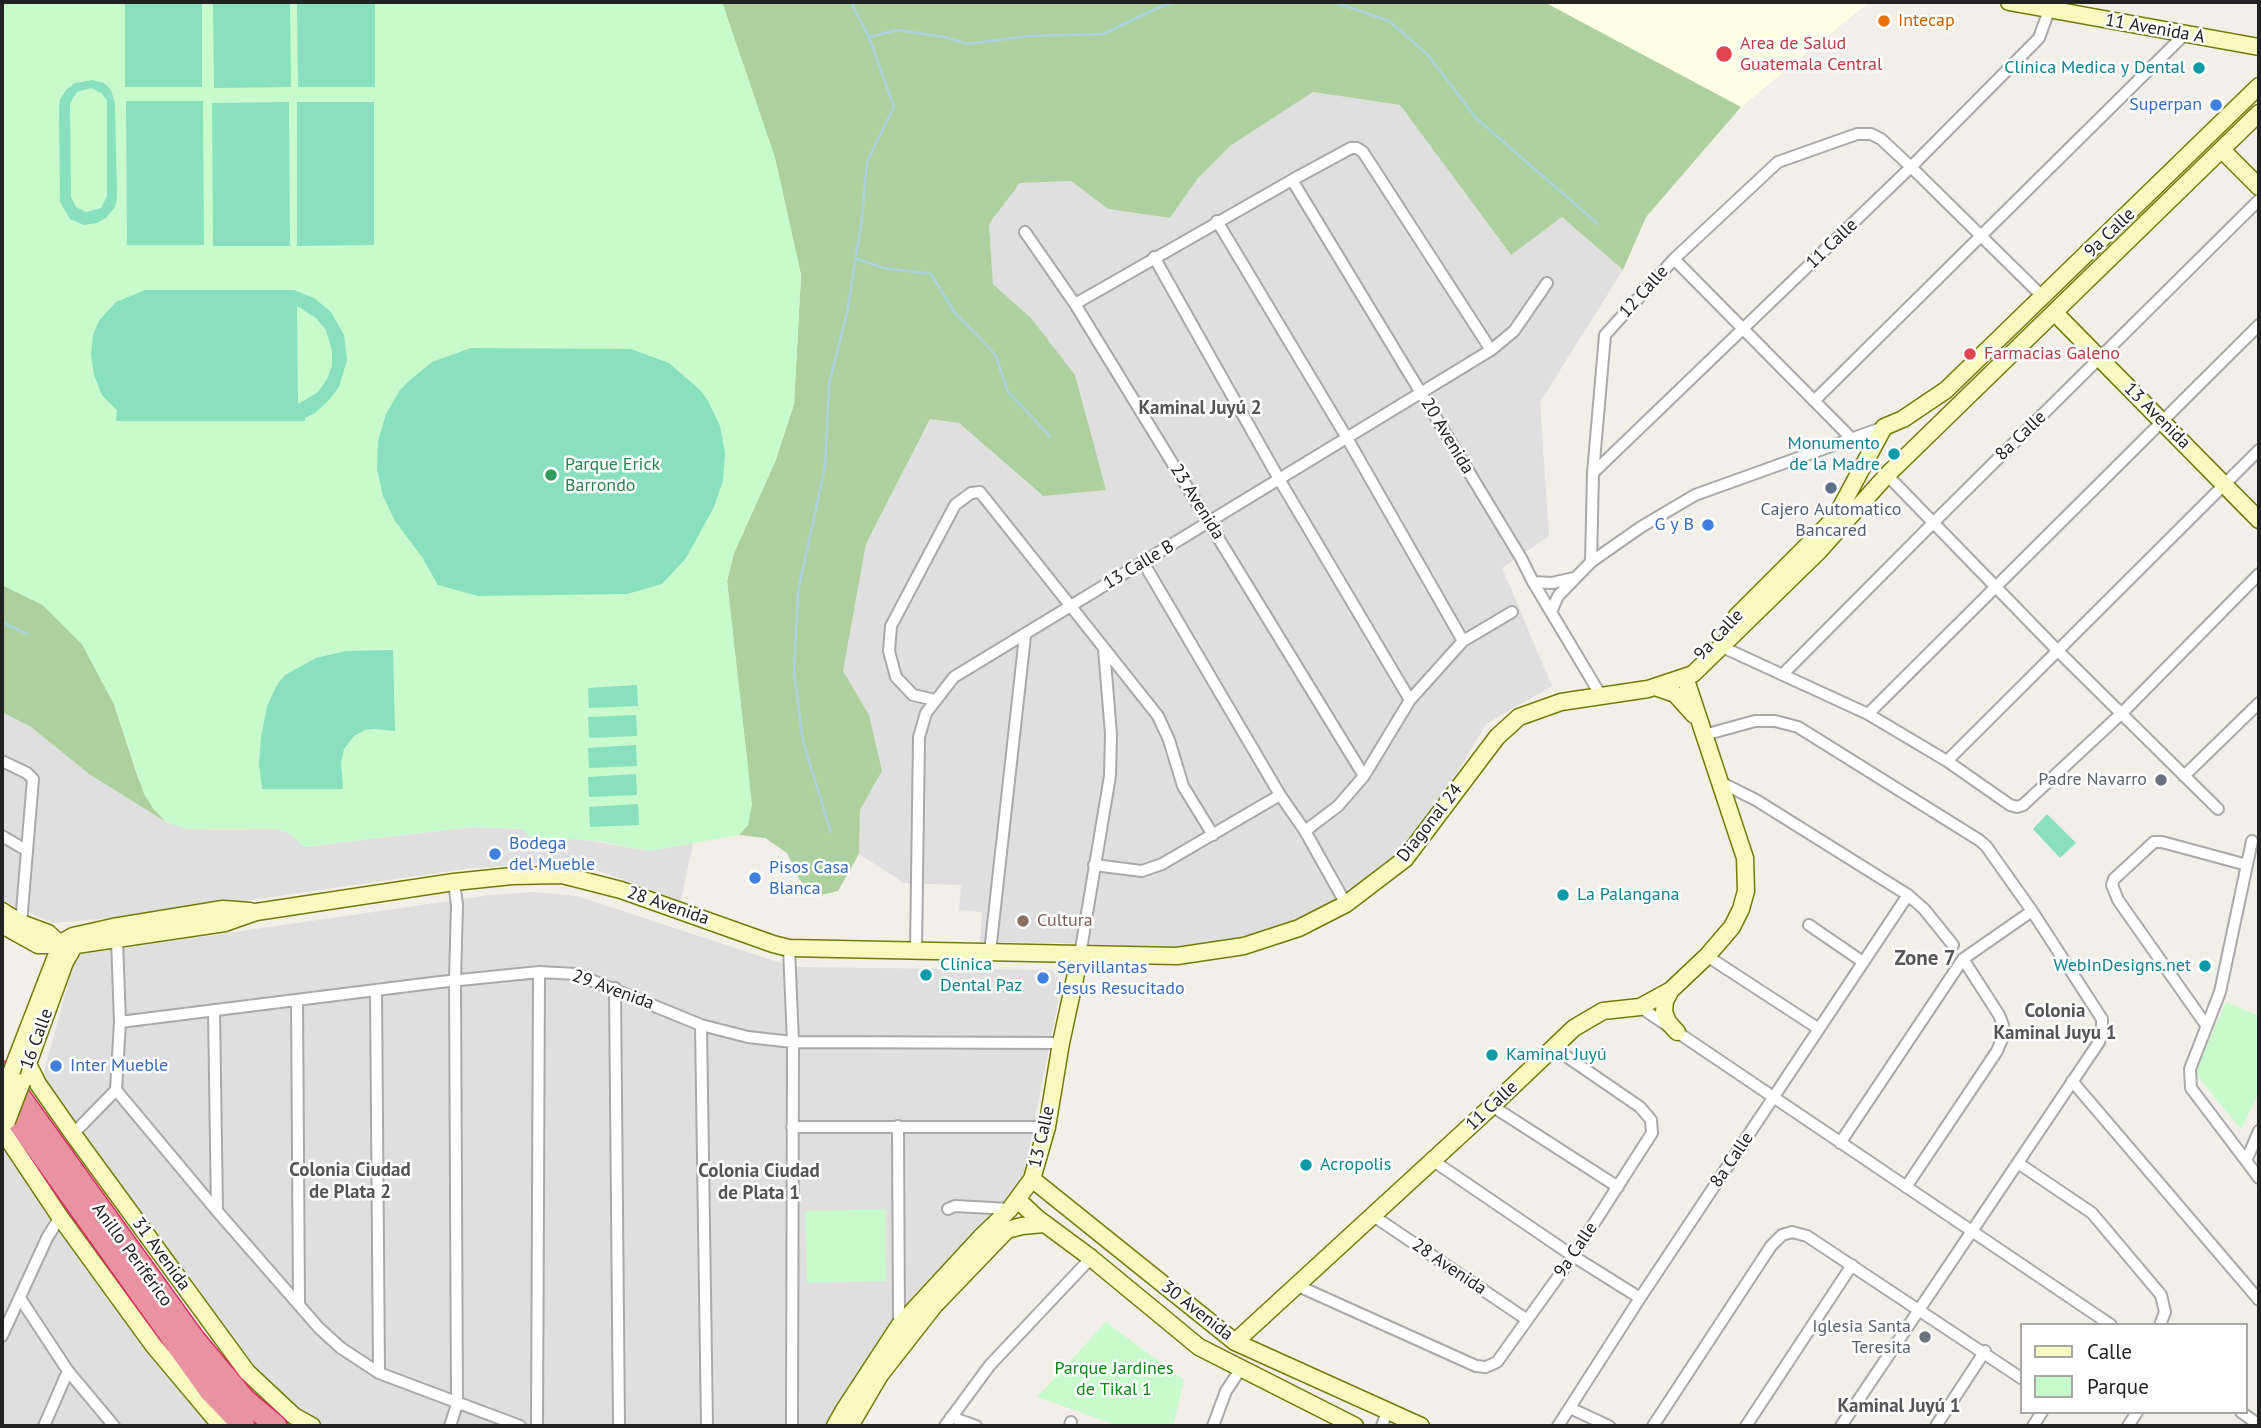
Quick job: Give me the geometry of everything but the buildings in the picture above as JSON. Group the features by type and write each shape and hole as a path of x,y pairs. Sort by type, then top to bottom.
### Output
{"highway":[{"name":"Anillo Periférico","path":"15,1067 194,1339 245,1400 276,1426"},
{"name":"Anillo Periférico","path":"2,1098 210,1391 244,1426"}],"street":[{"name":"11 Avenida A","path":"2009,2 2052,6 2184,35 2259,47"},
{"name":"11 Calle","path":"1593,473 1912,167 2039,38 2052,6"},
{"path":"1814,401 2184,35"},
{"name":"9a Calle","path":"1685,677 1688,669 1713,641 1779,571 1829,524 1884,427 1903,419 1946,390 2259,86"},
{"name":"9a Calle","path":"1685,677 1703,665 1819,551 1888,475 2259,113"},
{"name":"12 Calle","path":"1591,562 1593,473 1605,335 1674,259 1778,162 1857,134 1871,134 1881,139 1912,167"},
{"path":"1075,304 1217,221 1351,148 1357,148 1363,152 1491,350"},
{"path":"2223,151 2259,187"},
{"path":"1912,167 2043,298"},
{"name":"20 Avenida","path":"1292,180 1521,558 1600,694"},
{"name":"8a Calle","path":"1783,674 2259,200"},
{"path":"1217,221 1347,438 1463,641"},
{"name":"23 Avenida","path":"1025,232 1075,304 1364,776"},
{"path":"1154,257 1279,479 1410,700"},
{"path":"1674,259 1852,439"},
{"name":"13 Calle B","path":"916,950 919,737 926,713 954,677 1491,350 1514,331 1547,283"},
{"name":"13 Avenida","path":"2055,313 2259,520"},
{"path":"1868,714 2259,325"},
{"path":"1903,419 1914,422 1921,443"},
{"path":"1551,612 1558,596 1591,562 1640,527 1695,495 1884,427"},
{"path":"1947,761 2259,450"},
{"path":"1888,475 2058,651 2218,809"},
{"path":"935,700 913,695 896,677 889,651 891,625 955,505 971,493 980,492 1158,716 1169,740 1183,786 1213,835"},
{"path":"1143,562 1346,904"},
{"path":"1720,646 1868,714 2017,807 2122,713 2259,574"},
{"path":"1533,582 1561,582 1576,577"},
{"path":"1305,831 1338,806 1364,776 1410,700 1463,641 1512,612"},
{"path":"990,952 1025,636"},
{"name":"13 Calle","path":"835,1426 899,1325 1014,1205 1032,1179 1047,1127 1110,776 1111,734 1104,649"},
{"name":"11 Calle","path":"1235,1342 1574,1028 1603,1011 1640,1007 1671,990 1707,956 1737,918 1746,883 1743,849 1685,677"},
{"name":"Diagonal 24","path":"1080,955 1177,956 1244,946 1299,929 1346,904 1405,859 1483,754 1519,717 1561,702 1655,687 1685,677"},
{"name":"11 Calle","path":"1655,687 1675,694 1687,705 1703,731"},
{"path":"2184,776 2259,703"},
{"path":"1703,731 1755,721 1784,723 1803,729 1982,842 2032,911 2101,1016 2103,1028 2099,1042 1841,1426"},
{"path":"2,761 27,773 33,779 26,850 27,925"},
{"path":"1720,782 1756,800 1908,895 1924,909 1953,944"},
{"path":"1094,866 1142,871 1162,864 1280,796"},
{"path":"2,836 26,850"},
{"path":"2252,841 2220,992 2190,1069 2191,1087 2259,1178"},
{"path":"2206,1025 2118,900 2112,885 2118,873 2154,842 2247,865"},
{"name":"28 Avenida","path":"68,946 73,936 115,934 223,909 256,912 454,882 512,876 562,875 621,890 789,948 1080,955"},
{"path":"450,1426 457,1404 457,905 454,882"},
{"name":"8a Calle","path":"1558,1426 1908,895"},
{"path":"2,911 48,933 68,946"},
{"path":"1840,1143 1963,959 2032,911"},
{"path":"2,925 38,945 48,956 45,982"},
{"path":"27,925 55,930 92,926 115,934 120,1022 116,1090 73,1134"},
{"path":"1809,925 1863,962"},
{"path":"38,945 68,946"},
{"name":"16 Calle","path":"15,1067 61,974 68,946"},
{"name":"16 Calle","path":"2,1098 45,982 68,946"},
{"path":"789,948 793,1041 792,1426"},
{"path":"1707,956 1819,1029"},
{"path":"1906,1187 1997,1051 2003,1037 2004,1028 1999,1015 1963,959"},
{"path":"537,1426 538,972"},
{"name":"29 Avenida","path":"120,1022 538,972 576,974 701,1025 748,1037 793,1041 1060,1044"},
{"path":"615,988 619,1426"},
{"path":"376,990 379,1373"},
{"path":"1671,990 1665,1000 1664,1012 1677,1032"},
{"path":"297,1000 299,1304"},
{"path":"1640,1007 2108,1323"},
{"path":"214,1010 217,1211"},
{"path":"701,1025 707,1426"},
{"name":"9a Calle","path":"1296,1284 1472,1365 1486,1367 1501,1359 1651,1137 1652,1123 1648,1114 1554,1048"},
{"name":"16 Calle","path":"3,1129 22,1082 15,1067"},
{"name":"31 Avenida","path":"15,1067 38,1084 247,1371 294,1416 312,1426"},
{"path":"2072,1081 2259,1300"},
{"path":"116,1090 319,1328 341,1348 379,1373 520,1426"},
{"path":"1492,1106 1618,1187"},
{"path":"898,1126 899,1325"},
{"path":"792,1127 1047,1127"},
{"path":"3,1129 60,1217 153,1345 221,1426"},
{"path":"2246,1161 2259,1131"},
{"path":"1432,1160 1640,1298"},
{"path":"2018,1163 2092,1213 2161,1296 2165,1314 2161,1323"},
{"name":"30 Avenida","path":"1032,1179 1235,1342 1385,1418 1421,1426"},
{"path":"948,1209 955,1206 1014,1205"},
{"name":"30 Avenida","path":"1014,1205 1041,1221 1091,1258 1199,1348 1355,1426"},
{"name":"28 Avenida","path":"1372,1215 1526,1319"},
{"path":"2,1336 47,1238 60,1217"},
{"path":"991,1228 1016,1219 1041,1221"},
{"path":"850,1426 880,1375 934,1306 1007,1230 1041,1221"},
{"path":"1653,1426 1771,1246 1786,1233 1797,1232 1807,1236 2020,1377"},
{"path":"948,1422 1020,1331 1091,1258"},
{"path":"1746,1426 1853,1265"},
{"path":"20,1298 68,1371 114,1426"},
{"path":"1186,1337 1185,1319 1199,1314"},
{"path":"1936,1426 1984,1351"},
{"path":"1213,1426 1226,1391 1240,1370"},
{"path":"44,1426 68,1371"},
{"path":"1570,1408 1609,1426"},
{"path":"2244,1414 2259,1425"},
{"path":"948,1422 976,1426"}],"shaded area":[{"name":"Area de Salud Guatemala Central","path":"1544,2 1869,2 1741,107"},
{"path":"1313,92 1400,105 1510,254 1562,217 1623,270 1540,402 1549,536 1502,568 1552,686 1486,724 1440,801 1385,870 1292,930 1225,944 1173,950 1066,943 980,942 982,912 959,910 961,885 904,883 859,854 860,810 882,771 843,671 866,544 930,419 959,423 1042,496 1031,318 993,284 989,224 1020,183 1071,181 1108,209 1170,218 1198,178 1230,146"},
{"path":"2,712 31,727 89,774 166,822 213,830 277,829 291,834 305,847 472,827 523,829 649,851 693,843 681,901 599,871 539,863 464,869 148,915 52,923 2,900"},
{"path":"532,892 577,896 793,967 1052,970 1062,982 1025,1170 1012,1195 919,1290 829,1426 322,1426 286,1400 240,1352 43,1075 75,959 82,954 491,895"},
{"path":"7,1146 63,1220 183,1393 214,1426 2,1426 2,1158"}],"green space":[{"name":"Parque Erick Barrondo","path":"2,2 722,2 775,158 801,275 794,404 775,462 734,553 727,581 752,804 748,825 739,835 649,851 598,841 530,837 523,829 472,827 304,847 291,834 277,829 186,829 166,822 153,808 144,794 114,704 82,644 43,605 2,585"},
{"path":"125,2 202,2 202,87 125,87"},
{"path":"213,2 290,2 291,87 214,88"},
{"path":"297,2 375,2 375,87 298,87"},
{"path":"722,2 1544,2 1741,107 1646,217 1623,270 1562,217 1511,255 1400,105 1313,92 1230,146 1198,178 1170,218 1108,209 1071,181 1020,183 989,224 993,284 1031,318 1075,375 1106,490 1043,496 959,423 930,419 866,544 843,671 869,715 882,771 860,810 859,854 838,891 816,896 799,879 787,853 765,838 739,835 748,825 748,769 727,581 734,553 775,462 794,404 801,275 775,158"},
{"path":"92,80 104,83 111,90 115,103 115,207 106,218 84,225 70,219 60,202 60,99 75,83","holes":["91,88 107,100 107,196 101,208 86,212 76,207 71,197 70,103 77,92"]},
{"path":"126,101 203,101 204,245 127,245"},
{"path":"289,102 290,246 213,246 212,103"},
{"path":"297,102 374,102 374,245 297,246"},
{"path":"145,290 294,290 314,298 331,312 344,335 347,360 339,387 315,413 305,418 305,421 116,421 117,410 102,395 94,375 91,355 93,335 99,321 116,302","holes":["297,306 316,318 326,330 332,351 332,366 318,392 298,404"]},
{"name":"Parque Erick Barrondo","path":"471,348 631,349 669,363 700,390 720,426 725,453 723,481 714,507 686,558 662,584 627,594 478,596 438,585 422,557 395,521 383,496 377,469 378,441 386,414 400,390 410,380 432,362"},
{"path":"2,585 43,605 82,644 114,704 138,778 153,808 166,822 89,774 31,727 2,712"},
{"path":"393,650 395,731 365,730 354,736 344,749 341,762 343,789 262,789 259,764 267,706 285,675 316,658 346,651"},
{"path":"637,685 638,706 589,708 588,688"},
{"path":"636,715 637,736 589,738 588,717"},
{"path":"636,745 637,766 589,768 588,748"},
{"path":"636,774 637,795 589,797 588,777"},
{"path":"638,804 639,825 590,827 589,807"},
{"path":"2047,814 2076,843 2060,858 2033,829"},
{"path":"2226,1002 2259,1016 2259,1092 2241,1129 2195,1073"},
{"path":"885,1209 886,1281 807,1283 805,1211"},
{"name":"Parque Jardines de Tikal 1","path":"1106,1322 1184,1380 1173,1426 1119,1426 1037,1397"}],"waterway":[{"path":"831,832 803,742 794,671 798,591 825,467 829,384 847,313 862,218 867,162 894,107 869,37 853,2"},
{"path":"869,37 898,30 944,37 968,44 1029,36 1103,34 1176,2"},
{"path":"1334,2 1389,21 1428,55 1476,118 1598,224"},
{"path":"857,259 884,268 931,274 955,313 995,354 1008,392 1050,436"},
{"path":"2,622 27,634"}],"place":[{"name":"Intecap","path":"1884,21"},
{"name":"Area de Salud Guatemala Central","path":"1724,54"},
{"name":"Clínica Medica y Dental","path":"2199,68"},
{"name":"Superpan","path":"2216,105"},
{"name":"Farmacias Galeno","path":"1970,354"},
{"name":"Monumento de la Madre","path":"1894,454"},
{"name":"Parque Erick Barrondo","path":"551,475"},
{"name":"Cajero Automatico Bancared","path":"1831,488"},
{"name":"G y B","path":"1708,525"},
{"name":"Padre Navarro","path":"2161,780"},
{"name":"Bodega del Mueble","path":"495,854"},
{"name":"Pisos Casa Blanca","path":"755,878"},
{"name":"La Palangana","path":"1563,895"},
{"name":"Cultura","path":"1023,921"},
{"name":"WebInDesigns.net","path":"2205,966"},
{"name":"Clínica Dental Paz","path":"926,975"},
{"name":"Servillantas Jesus Resucitado","path":"1043,978"},
{"name":"Kaminal Juyú","path":"1492,1055"},
{"name":"Inter Mueble","path":"56,1066"},
{"name":"Acropolis","path":"1306,1165"},
{"name":"Iglesia Santa Teresita","path":"1925,1337"}],"district":[{"name":"Kaminal Juyú 2","path":"1200,409"},
{"name":"Zone 7","path":"1925,959"},
{"name":"Colonia Kaminal Juyu 1","path":"2055,1023"},
{"name":"Colonia Ciudad de Plata 2","path":"350,1182"},
{"name":"Colonia Ciudad de Plata 1","path":"759,1183"},
{"name":"Kaminal Juyú 1","path":"1899,1407"}]}
